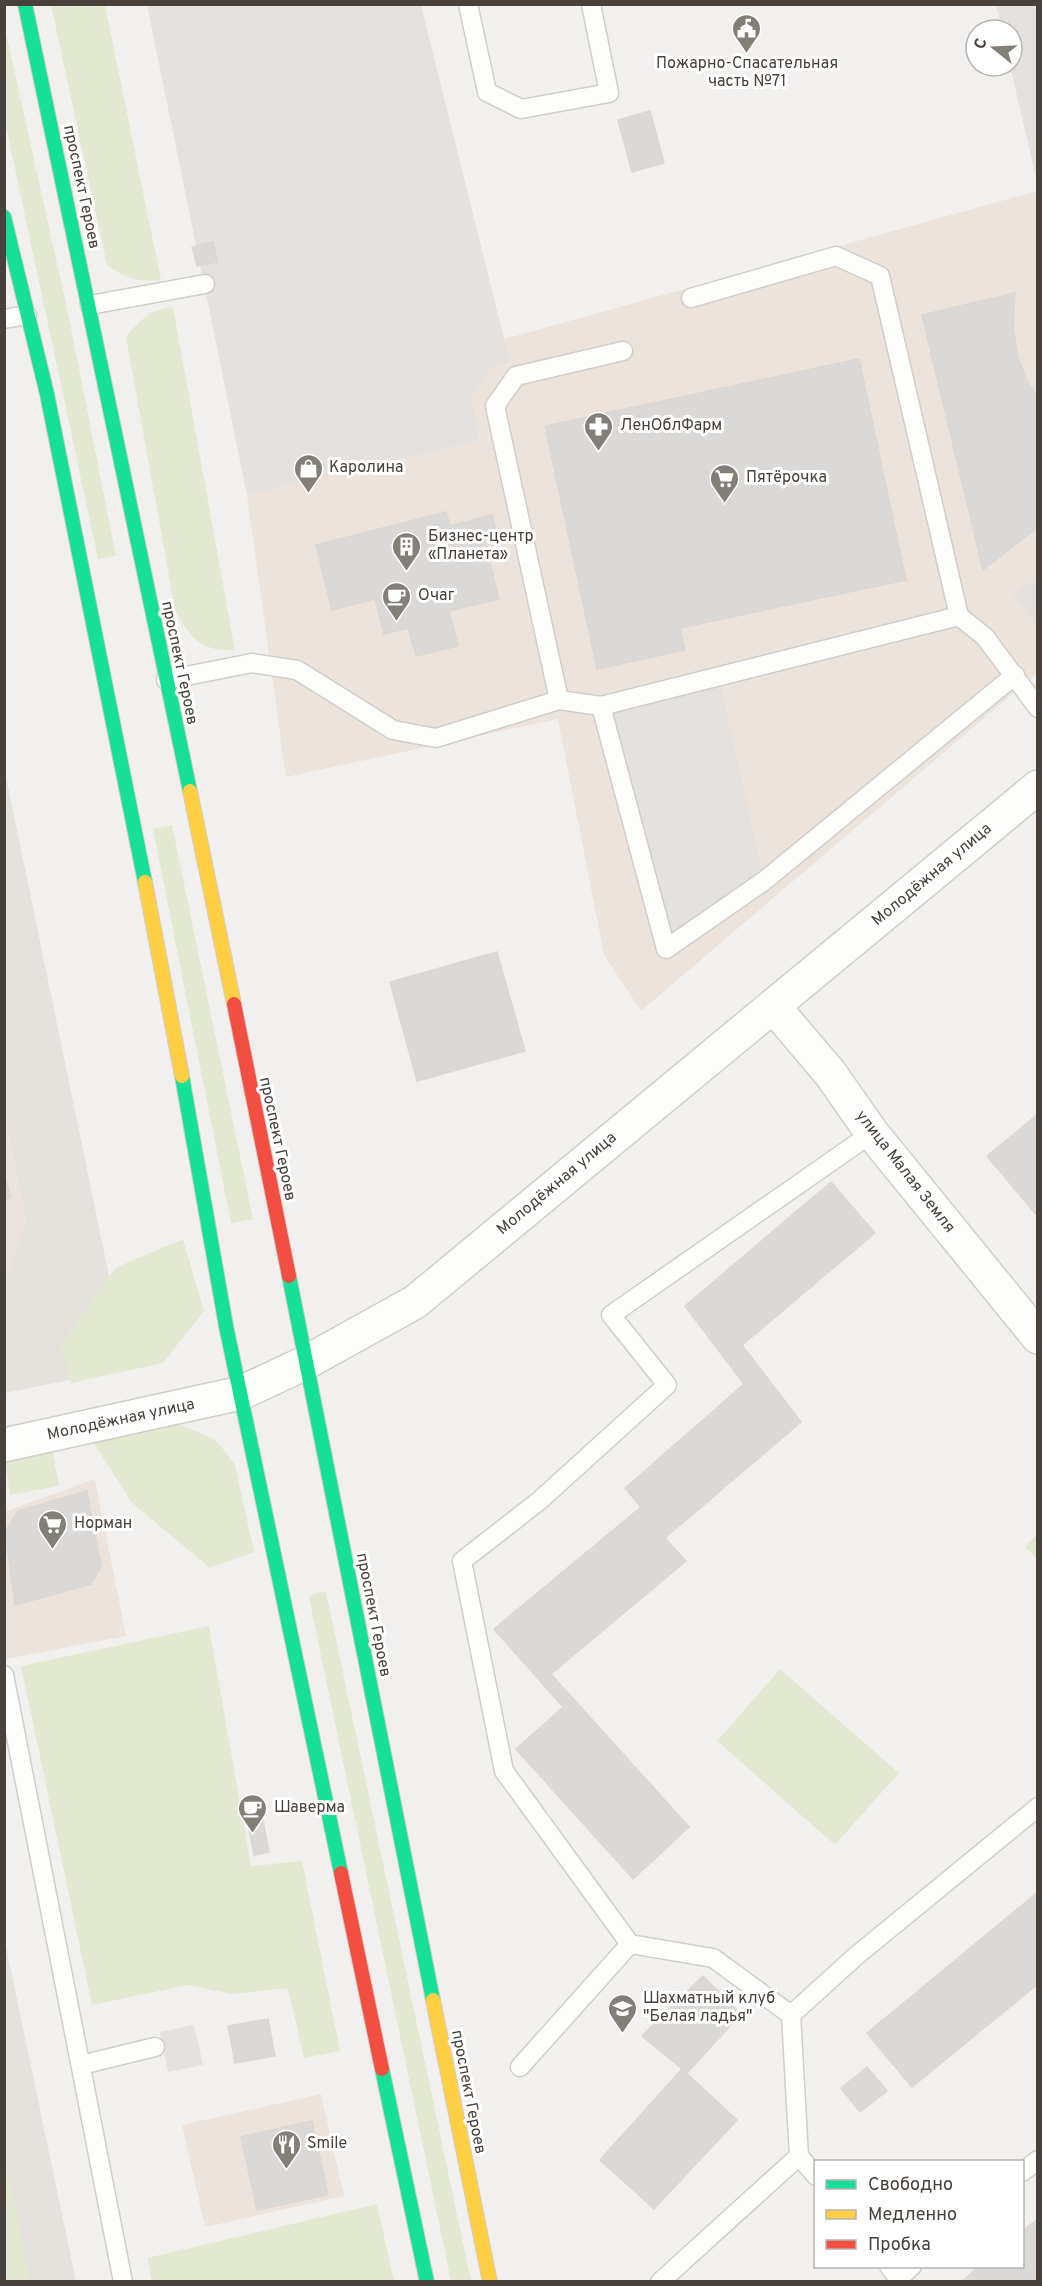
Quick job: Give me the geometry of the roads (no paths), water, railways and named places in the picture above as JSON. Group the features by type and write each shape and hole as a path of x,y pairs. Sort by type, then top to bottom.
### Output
{"main road":[{"name":"проспект Героев","path":"25,4 90,305 490,2282"},
{"path":"4,217 49,406 169,1000 241,1393 427,2282"}],"street":[{"name":"Молодёжная улица","path":"4,1445 241,1393 305,1363 415,1302 1038,787"},
{"name":"улица Малая Земля","path":"772,1006 830,1073 872,1133 1038,1337"}],"lane":[{"path":"468,4 487,92 521,109 609,93 591,4"},
{"path":"691,298 836,256 880,276 959,616 985,637 1038,708"},
{"path":"90,305 205,284"},
{"path":"4,319 27,315"},
{"path":"559,700 495,406 516,376 623,351"},
{"path":"166,680 252,663 297,670 393,730 436,738 559,700 601,706 959,616"},
{"path":"601,706 666,949 764,881 1015,675"},
{"path":"791,2015 713,1958 630,1944 504,1771 462,1561 538,1501 667,1384 611,1316 872,1133"},
{"path":"4,1675 123,2282"},
{"path":"791,2015 856,1956 1038,1807"},
{"path":"520,2067 630,1944"},
{"path":"791,2015 799,2156 814,2174"},
{"path":"81,2065 156,2047"},
{"path":"660,2282 799,2156"},
{"path":"1024,2171 1038,2160"},
{"path":"896,2276 909,2268"}],"place":[{"name":"Пожарно-Спасательная часть №71","path":"747,54"},
{"name":"ЛенОблФарм","path":"599,452"},
{"name":"Каролина","path":"308,494"},
{"name":"Пятёрочка","path":"725,504"},
{"name":"Бизнес-центр «Планета»","path":"407,572"},
{"name":"Очаг","path":"397,622"},
{"name":"Норман","path":"53,1550"},
{"name":"Шаверма","path":"253,1834"},
{"name":"Шахматный клуб \"Белая ладья\"","path":"622,2034"},
{"name":"Smile","path":"286,2170"}]}
